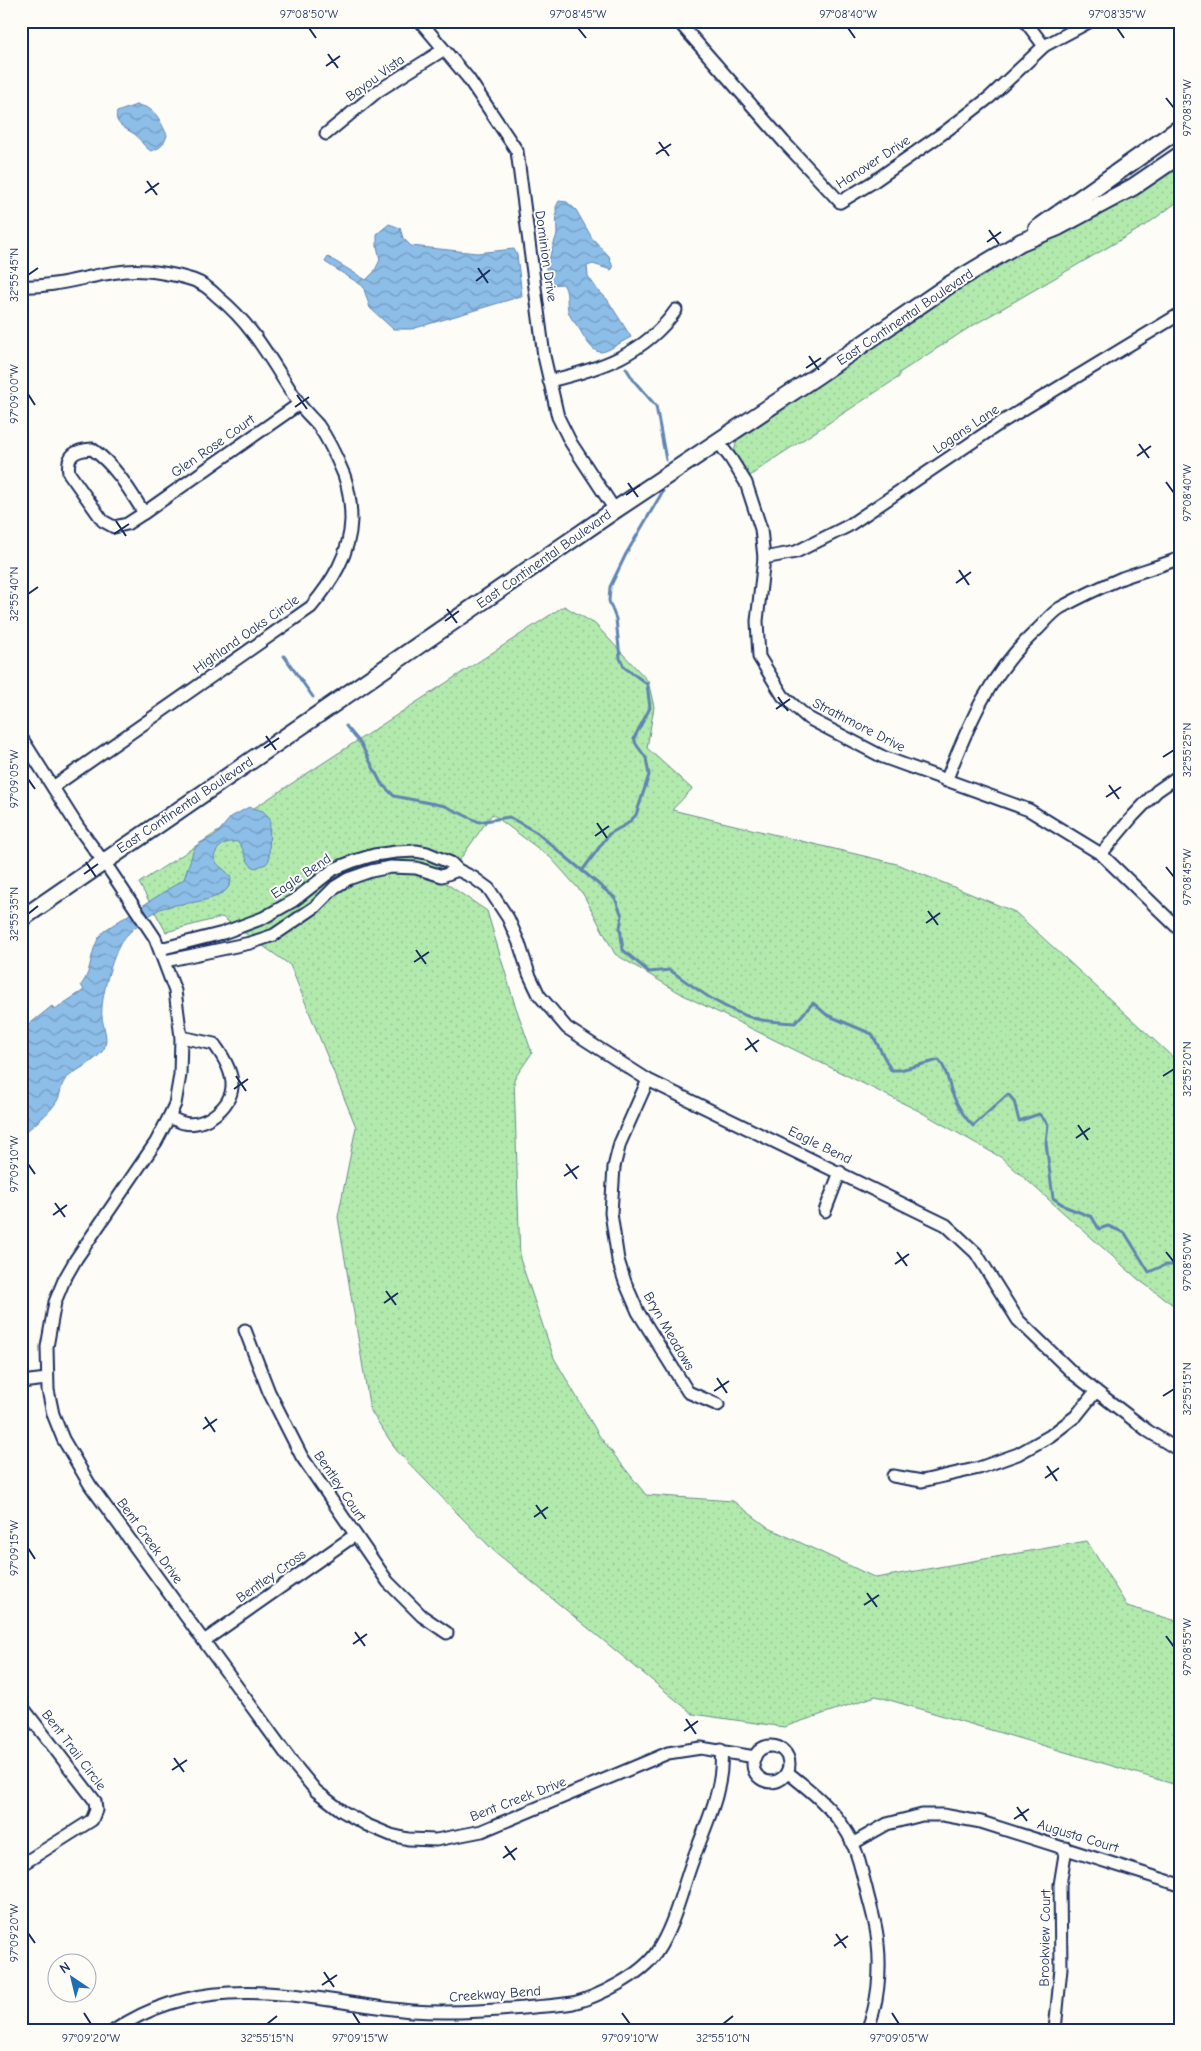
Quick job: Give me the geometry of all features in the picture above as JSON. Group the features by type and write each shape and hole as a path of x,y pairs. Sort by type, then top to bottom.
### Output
{"main road":[{"name":"East Continental Boulevard","path":"21,919 102,861 615,510 949,285 1021,242 1054,216 1180,128"},
{"name":"East Continental Boulevard","path":"1021,242 1058,226 1133,187 1180,155"}],"street":[{"name":"Dominion Drive","path":"420,21 483,98 517,151 549,382 558,417 571,443 615,510"},
{"name":"Hanover Drive","path":"678,21 784,142 840,202 873,182 946,131 990,97 1044,46 1091,21"},
{"path":"1025,21 1044,46"},
{"name":"Bayou Vista","path":"326,134 378,91 443,50"},
{"name":"Highland Oaks Circle","path":"21,286 66,282 127,270 150,271 194,280 201,284 232,308 254,332 299,404 318,426 337,460 349,490 351,518 350,534 346,548 334,577 311,607 53,787"},
{"path":"549,382 581,374 630,352 651,339 676,310"},
{"name":"Logans Lane","path":"764,558 796,552 848,526 1002,422 1180,314"},
{"name":"Glen Rose Court","path":"144,513 124,481 103,456 92,449 81,450 72,455 68,465 69,473 103,521 114,527 127,524 144,513 299,404"},
{"name":"Strathmore Drive","path":"718,442 731,458 746,483 761,529 764,558 757,621 759,657 783,696 808,718 883,757 1029,810 1101,854 1180,930"},
{"path":"946,781 970,722 987,691 1006,662 1031,634 1058,610 1086,595 1124,578 1180,558"},
{"name":"Bent Creek Drive","path":"21,737 102,861 112,872 149,928 160,949 175,991 181,1037 180,1075 175,1104 169,1117 156,1142 64,1280 55,1302 46,1347 47,1379 53,1414 63,1439 90,1485 292,1762 316,1791 342,1811 366,1825 391,1835 408,1839 436,1840 482,1831 668,1754 701,1748 755,1756"},
{"path":"1101,854 1157,791 1180,775"},
{"name":"Eagle Bend","path":"160,949 222,933 255,922 293,901 334,869 374,855 416,851 451,862 458,870 474,878 489,889 497,899 511,926 539,995 566,1028 648,1080 946,1225 976,1253 1018,1320 1075,1375 1148,1431 1180,1451"},
{"name":"Eagle Bend","path":"165,962 250,943 274,935 314,907 335,887 348,879 371,871 391,868 416,868 442,876 458,870"},
{"path":"169,1117 185,1123 204,1121 223,1107 229,1099 232,1086 225,1059 214,1044 181,1037"},
{"name":"Bryn Meadows","path":"648,1080 620,1144 614,1167 611,1213 618,1260 638,1312 688,1392 718,1405"},
{"path":"825,1211 840,1172"},
{"name":"Bentley Court","path":"244,1330 269,1392 302,1457 388,1582 422,1616 447,1633"},
{"path":"21,1382 47,1379"},
{"path":"893,1476 922,1481 979,1468 1018,1454 1050,1436 1076,1416 1096,1391"},
{"name":"Bentley Cross","path":"204,1641 355,1535"},
{"name":"Bent Trail Circle","path":"21,1705 94,1801 96,1810 92,1820 21,1865"},
{"path":"776,1747 786,1754 789,1766 787,1772 779,1780 773,1782 761,1779 754,1769 755,1756 764,1748 776,1747"},
{"name":"Creekway Bend","path":"115,2030 152,2009 176,2001 228,1993 269,1994 412,2011 448,2012 498,2011 573,2002 613,1988 655,1955 673,1922 720,1782 722,1767 721,1750"},
{"path":"787,1772 814,1792 836,1816 858,1856 878,1943 879,1970 876,2000 867,2030"},
{"name":"Augusta Court","path":"852,1844 887,1824 922,1816 943,1815 981,1822 1180,1885"},
{"name":"Brookview Court","path":"1055,2030 1061,1968 1060,1885 1066,1848"}],"green space":[{"path":"1180,161 1180,200 1146,225 967,329 899,373 899,377 750,476 734,452 737,440 744,432 1007,257"},
{"path":"564,606 595,624 648,681 654,707 647,748 692,789 672,810 897,864 1015,912 1178,1062 1180,1069 1180,1310 1139,1280 1002,1158 919,1111 685,996 615,954 583,894 551,858 492,814 444,882 487,911 514,1002 532,1053 514,1079 520,1259 554,1358 600,1437 646,1495 733,1501 769,1528 876,1578 1087,1541 1127,1606 1180,1622 1180,1786 876,1696 784,1727 693,1714 493,1550 397,1451 370,1410 338,1217 356,1127 290,965 222,917 166,932 139,883"}],"water":[{"path":"136,105 148,108 162,124 167,135 162,146 157,149 151,151 137,136 117,121 117,112"},
{"path":"559,201 567,202 576,210 592,238 609,256 613,268 611,270 593,264 587,266 588,276 607,299 631,337 602,352 592,348 586,341 569,313 567,294 563,284 548,285 546,268 557,234 556,207"},
{"path":"389,224 400,228 403,238 411,246 477,253 514,249 517,255 522,296 412,329 393,329 370,308 363,286 325,262 328,257 366,280 374,272 380,260 377,234"},
{"path":"249,807 263,811 270,818 269,860 266,864 255,868 247,860 238,842 230,842 223,845 217,850 214,857 231,878 229,887 213,898 160,909 140,923 125,937 114,957 105,989 102,1017 106,1039 103,1051 65,1080 54,1106 21,1135 21,1039 27,1026 52,1006 55,1009 84,990 81,985 88,972 96,944 105,930 184,879 194,849 200,843 215,836 231,817"}],"waterway":[{"path":"626,368 634,381 656,406 666,460"},
{"path":"582,871 609,834 627,824 636,815 649,775 646,758 634,738 650,708 647,684 624,667 620,658 616,619 609,601 610,587 626,554 663,491"},
{"path":"284,656 313,697"},
{"path":"346,726 361,744 381,783 394,796 445,806 479,822 509,817 536,832 615,898 622,916 620,928 623,950 649,972 670,970 720,1004 753,1018 774,1022 795,1023 813,1003 827,1015 872,1034 891,1070 900,1070 939,1060 946,1071 956,1102 973,1126 1008,1094 1014,1101 1019,1121 1039,1114 1048,1124 1046,1143 1053,1198 1066,1207 1092,1217 1099,1229 1108,1226 1125,1233 1149,1272 1165,1265 1180,1265"}]}
